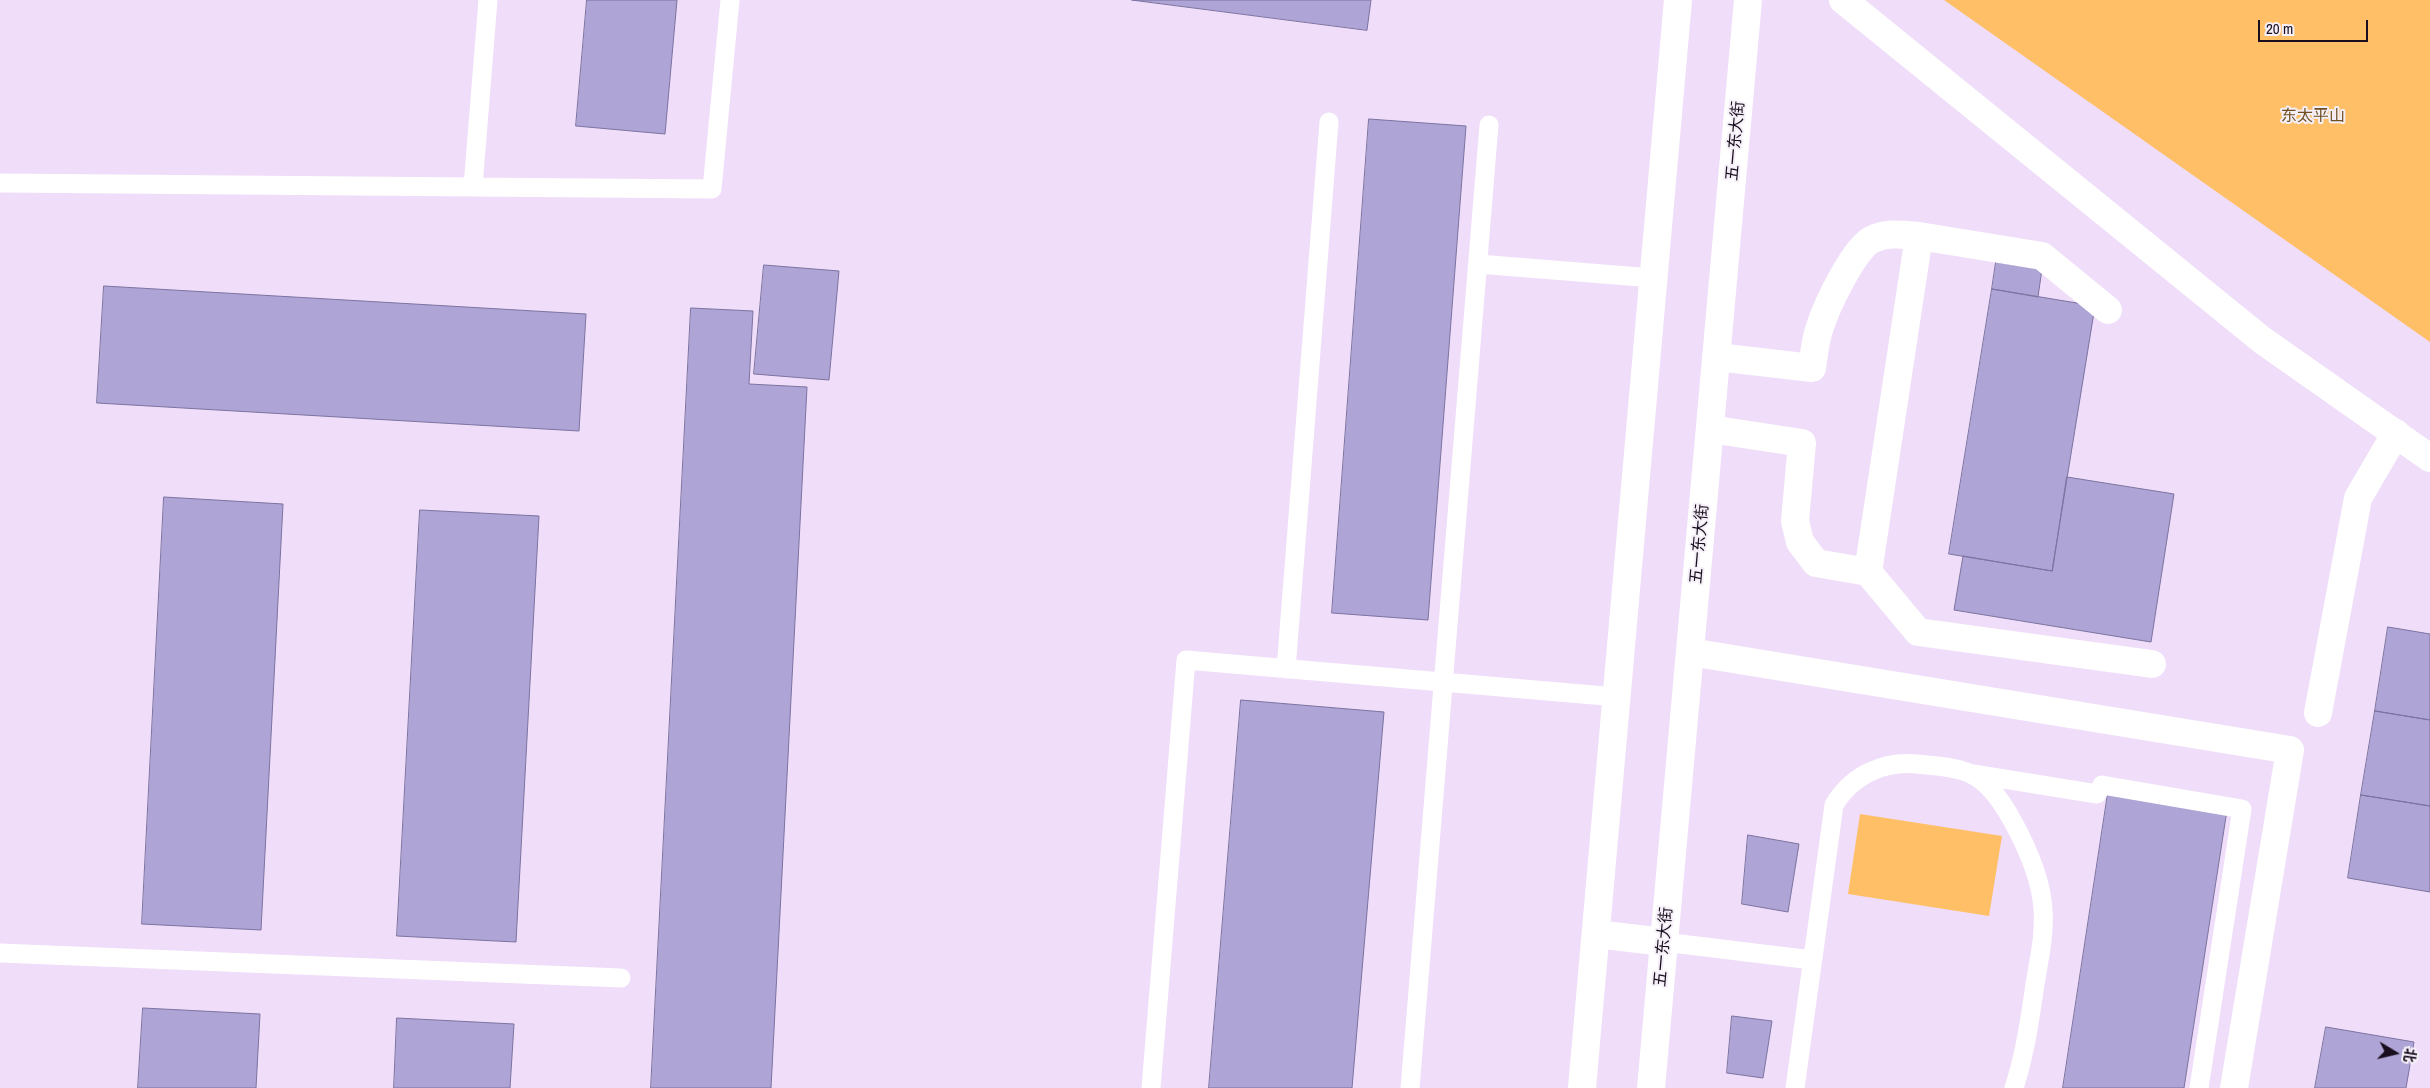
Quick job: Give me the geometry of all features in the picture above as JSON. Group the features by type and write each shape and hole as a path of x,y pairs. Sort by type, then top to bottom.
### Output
{"street":[{"path":"1582,1088 1678,0"},
{"name":"五一东大街","path":"1651,1088 1748,0"},
{"path":"1843,0 2262,340 2430,458"},
{"path":"1717,357 1812,368 1820,327 1837,286 1858,253 1871,239 1889,234 1919,236 2042,256 2108,310"},
{"path":"1868,572 1919,236"},
{"path":"1710,429 1802,443 1795,521 1800,542 1816,563 1868,572 1918,632 2152,664"},
{"path":"2318,713 2358,498 2396,433"},
{"path":"1690,652 2290,750 2234,1088"},
{"path":"1596,934 1664,942"}],"lane":[{"path":"473,187 488,0"},
{"path":"0,183 712,190 730,0"},
{"path":"1286,668 1329,122"},
{"path":"1410,1088 1490,125"},
{"path":"1478,264 1653,278"},
{"path":"1151,1088 1186,660 1617,697"},
{"path":"1795,1088 1834,805 1840,795 1861,776 1874,769 1890,765 1926,765 2097,794 2102,785 2242,809 2199,1088"},
{"path":"1969,773 1994,792 2024,841 2040,890 2043,910 2042,943 2023,1061 2014,1088"},
{"path":"1664,942 1812,960"},
{"path":"0,953 621,978"}],"green space":[{"name":"东太平山","path":"1944,0 2430,0 2430,342"},
{"path":"1860,814 2002,836 1989,916 1848,894"}],"building":[{"path":"587,0 677,0 665,134 576,126"},
{"path":"1132,0 1371,0 1367,30"},
{"path":"1369,119 1466,126 1428,620 1332,613"},
{"path":"1996,262 2042,269 2038,297 1992,289"},
{"path":"764,265 839,271 829,380 754,374"},
{"path":"104,286 586,314 579,431 97,403"},
{"path":"1992,289 2095,306 2052,571 1949,554"},
{"path":"691,308 753,311 749,384 807,387 771,1088 651,1088"},
{"path":"2067,477 2174,494 2151,642 1954,610 1963,556 2052,571"},
{"path":"164,497 283,504 261,930 142,924"},
{"path":"420,510 539,516 516,942 397,936"},
{"path":"2388,627 2430,634 2430,720 2375,711"},
{"path":"1241,700 1384,712 1352,1088 1209,1088"},
{"path":"2375,711 2430,720 2430,806 2361,795"},
{"path":"2108,793 2227,810 2184,1088 2063,1088"},
{"path":"2361,795 2430,806 2430,892 2348,878"},
{"path":"1748,835 1799,844 1788,912 1742,904"},
{"path":"143,1008 260,1014 256,1088 138,1088"},
{"path":"1732,1016 1772,1021 1763,1078 1727,1073"},
{"path":"397,1018 514,1024 510,1088 394,1088"},
{"path":"2326,1027 2414,1042 2406,1088 2315,1088"}]}
